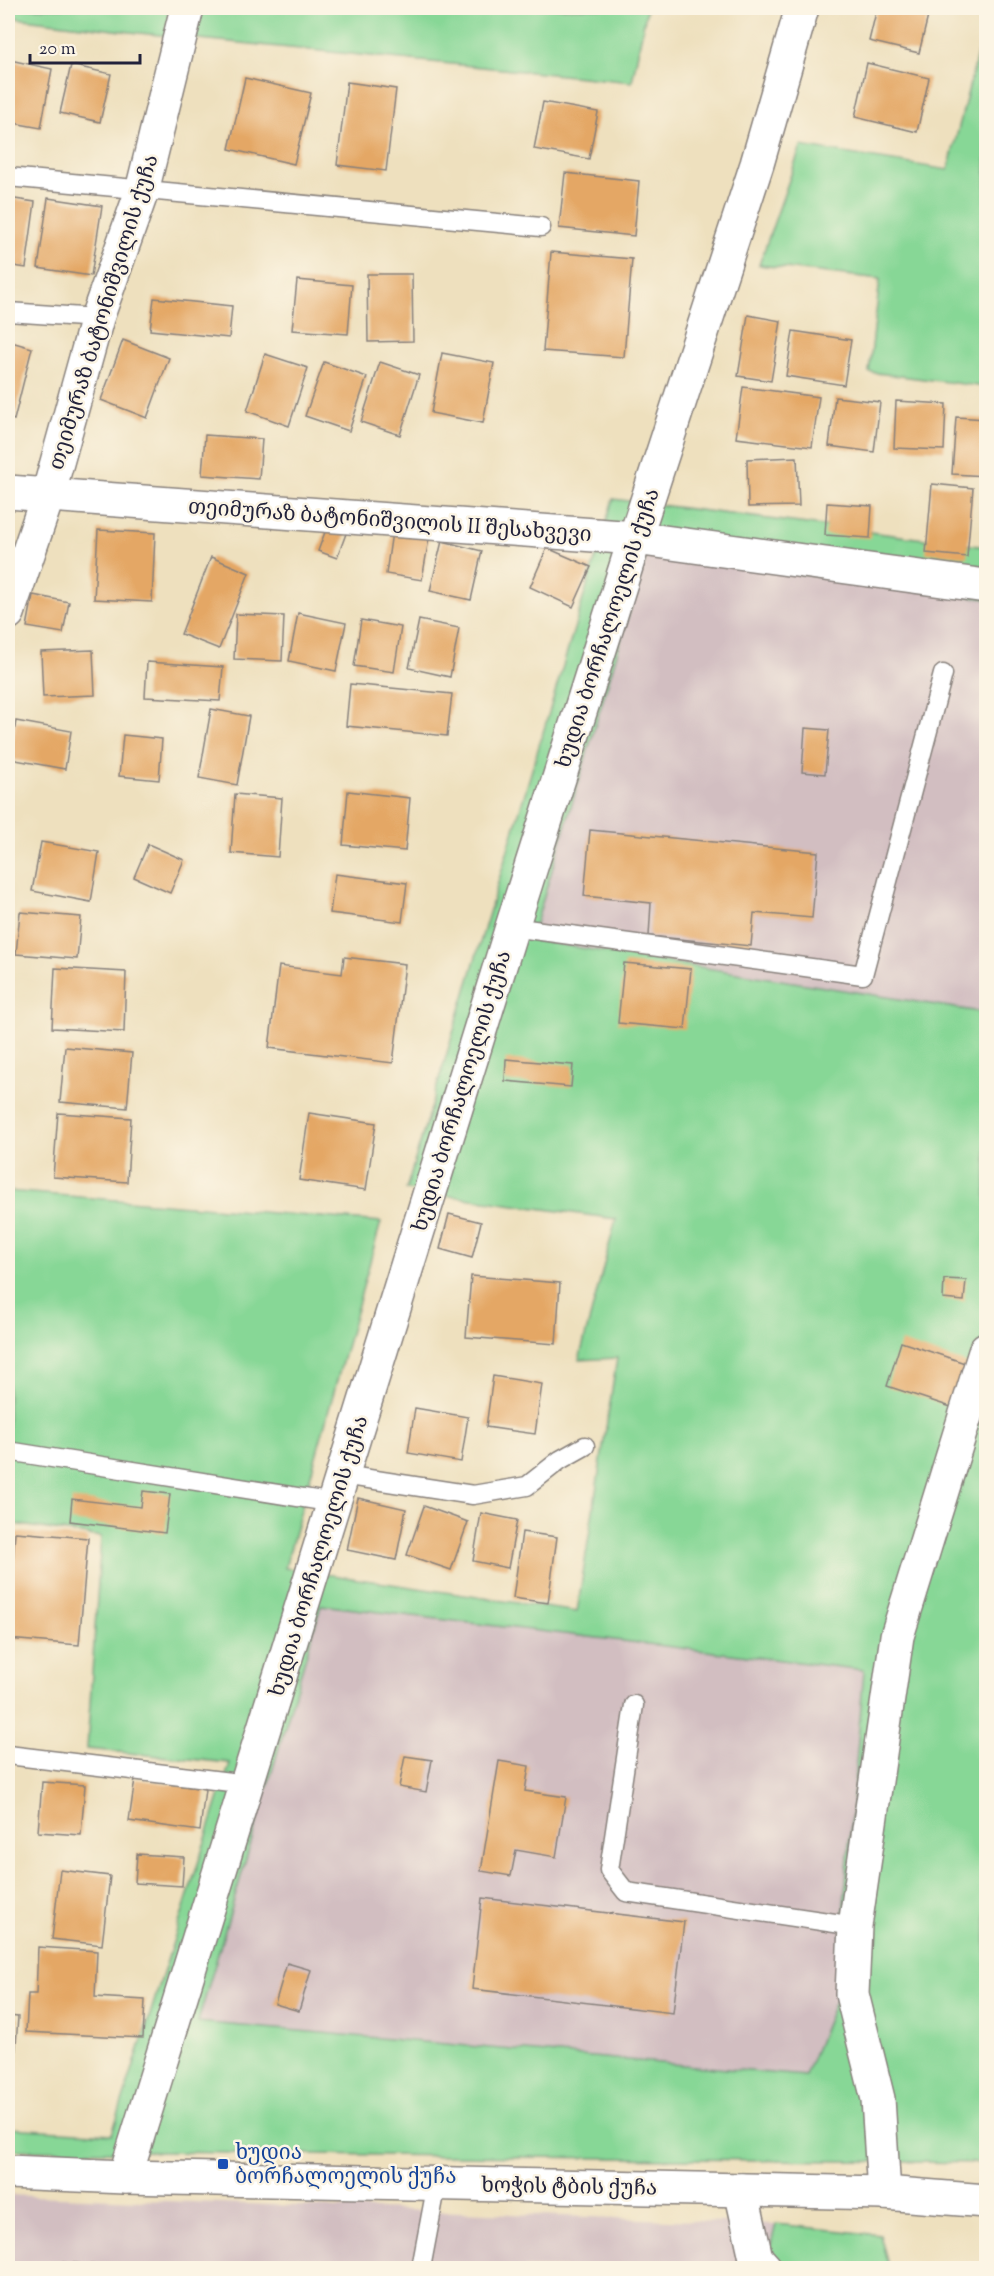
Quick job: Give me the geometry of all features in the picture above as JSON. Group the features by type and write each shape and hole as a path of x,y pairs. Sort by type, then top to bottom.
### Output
{"street":[{"name":"თეიმურაზ ბატონიშვილის ქუჩა","path":"8,613 48,495 97,318 142,191 187,8"},
{"name":"ხუდია ბორჩალოელის ქუჩა","path":"125,2176 512,927 635,538 757,164 802,8"},
{"name":"თეიმურაზ ბატონიშვილის II შესახვევი","path":"8,492 635,538 987,586"},
{"path":"884,2193 878,2098 852,1994 855,1926 897,1636 987,1349"},
{"name":"ხოჭის ტბის ქუჩა","path":"8,2172 884,2193 987,2201"},
{"path":"741,2190 756,2258 765,2268"}],"lane":[{"path":"8,177 541,227"},
{"path":"8,312 97,318"},
{"path":"512,927 863,975 943,674"},
{"path":"8,1451 339,1489 473,1495 527,1486 560,1460 585,1446"},
{"path":"634,1705 609,1870 626,1892 855,1926"},
{"path":"8,1755 248,1784"},
{"path":"421,2268 437,2183"}],"shaded area":[{"path":"647,553 986,599 986,1013 531,940"},
{"path":"321,1605 864,1670 836,1999 805,2076 198,2022"},
{"path":"8,2195 776,2224 765,2268 8,2268"}],"green space":[{"path":"8,8 647,8 632,82 139,33 8,17"},
{"path":"986,20 986,387 869,372 880,279 759,265 801,146 948,170"},
{"path":"613,499 986,547 986,599 647,553 531,940 986,1013 986,2163 8,2150 8,2128 112,2134 230,1763 87,1749 101,1537 8,1523 8,1191 381,1222 285,1568 577,1612 617,1358 579,1360 616,1219 406,1190","holes":["321,1605 864,1670 836,1999 805,2076 198,2022"]},
{"path":"776,2224 880,2235 889,2268 765,2268"}],"building":[{"path":"877,8 930,8 919,53 869,41"},
{"path":"10,60 52,69 41,128 8,122"},
{"path":"867,63 929,78 917,132 855,117"},
{"path":"71,65 111,74 100,122 60,113"},
{"path":"245,78 311,93 294,164 229,149"},
{"path":"347,82 396,89 386,171 337,165"},
{"path":"543,102 598,112 589,159 534,149"},
{"path":"565,173 639,181 634,236 559,228"},
{"path":"8,198 35,202 26,268 8,265"},
{"path":"48,198 102,206 91,276 38,268"},
{"path":"551,252 632,259 624,357 543,351"},
{"path":"367,274 412,274 413,341 368,342"},
{"path":"297,280 352,285 348,334 292,330"},
{"path":"154,298 232,306 229,338 150,330"},
{"path":"748,315 781,321 771,381 738,376"},
{"path":"793,331 851,340 844,385 786,376"},
{"path":"123,340 169,358 147,418 101,400"},
{"path":"8,341 32,348 14,420 8,418"},
{"path":"442,353 494,363 483,423 431,413"},
{"path":"265,354 308,368 289,426 247,411"},
{"path":"324,362 367,377 349,431 305,416"},
{"path":"380,362 419,375 400,435 361,422"},
{"path":"743,387 819,397 812,447 736,438"},
{"path":"835,397 880,402 874,452 829,446"},
{"path":"896,401 946,404 944,450 894,448"},
{"path":"956,417 986,419 986,476 952,474"},
{"path":"205,435 262,439 259,479 202,475"},
{"path":"797,457 799,506 748,507 747,459"},
{"path":"932,484 973,488 967,557 926,553"},
{"path":"827,503 872,506 870,538 825,535"},
{"path":"328,524 347,531 337,558 318,551"},
{"path":"98,530 155,533 152,602 94,599"},
{"path":"392,532 429,538 422,580 386,574"},
{"path":"442,541 482,551 471,600 430,591"},
{"path":"547,548 591,567 573,607 530,587"},
{"path":"211,557 249,573 219,649 181,634"},
{"path":"33,595 69,602 63,633 27,627"},
{"path":"298,613 346,623 336,671 289,661"},
{"path":"236,614 284,616 282,661 234,659"},
{"path":"361,620 401,627 394,672 354,666"},
{"path":"419,620 459,628 450,677 409,668"},
{"path":"93,650 95,695 43,697 41,652"},
{"path":"147,662 223,667 220,701 145,697"},
{"path":"350,684 452,694 447,736 346,726"},
{"path":"211,709 249,716 237,785 199,778"},
{"path":"16,721 71,731 65,769 10,759"},
{"path":"805,728 829,730 825,774 802,772"},
{"path":"123,735 162,739 159,780 119,776"},
{"path":"348,791 410,798 405,851 343,845"},
{"path":"235,794 282,798 278,857 231,853"},
{"path":"590,830 818,852 812,918 754,913 751,946 649,936 651,903 584,896"},
{"path":"41,842 99,852 91,902 32,891"},
{"path":"148,844 184,860 170,893 134,877"},
{"path":"335,874 407,883 402,922 330,913"},
{"path":"20,912 81,917 77,959 16,954"},
{"path":"344,957 405,964 393,1063 269,1048 279,966 342,974"},
{"path":"624,963 691,969 685,1029 618,1023"},
{"path":"55,968 126,972 124,1032 52,1028"},
{"path":"65,1047 132,1053 127,1108 60,1102"},
{"path":"506,1059 573,1065 571,1087 505,1081"},
{"path":"58,1113 131,1118 127,1182 53,1177"},
{"path":"309,1113 376,1123 366,1190 299,1180"},
{"path":"449,1214 481,1222 472,1258 440,1249"},
{"path":"471,1276 560,1283 556,1344 466,1337"},
{"path":"944,1279 966,1280 964,1301 943,1299"},
{"path":"901,1342 968,1364 954,1408 887,1386"},
{"path":"493,1376 542,1384 535,1434 486,1427"},
{"path":"415,1408 468,1417 461,1462 408,1453"},
{"path":"143,1491 170,1494 165,1533 70,1521 72,1499 141,1507"},
{"path":"358,1498 406,1509 396,1560 347,1550"},
{"path":"424,1506 468,1522 451,1570 407,1555"},
{"path":"481,1513 517,1520 508,1568 473,1561"},
{"path":"15,1532 88,1538 79,1645 8,1639"},
{"path":"522,1532 557,1537 548,1603 513,1598"},
{"path":"405,1756 432,1760 426,1792 399,1787"},
{"path":"499,1761 529,1766 525,1791 566,1797 556,1857 516,1850 511,1876 481,1871"},
{"path":"135,1779 205,1789 200,1831 129,1821"},
{"path":"42,1782 85,1785 81,1835 38,1832"},
{"path":"137,1854 184,1857 182,1886 135,1883"},
{"path":"60,1870 110,1876 102,1945 52,1939"},
{"path":"482,1898 684,1922 673,2013 472,1989"},
{"path":"38,1947 97,1951 95,1997 145,2000 143,2038 26,2032 28,1994 36,1994"},
{"path":"287,1963 311,1970 299,2011 275,2004"},
{"path":"8,2016 18,2017 12,2101 8,2100"},
{"path":"58,2262 112,2266 112,2268 58,2268"}],"place":[{"name":"ხუდია ბორჩალოელის ქუჩა","path":"223,2164"}]}
